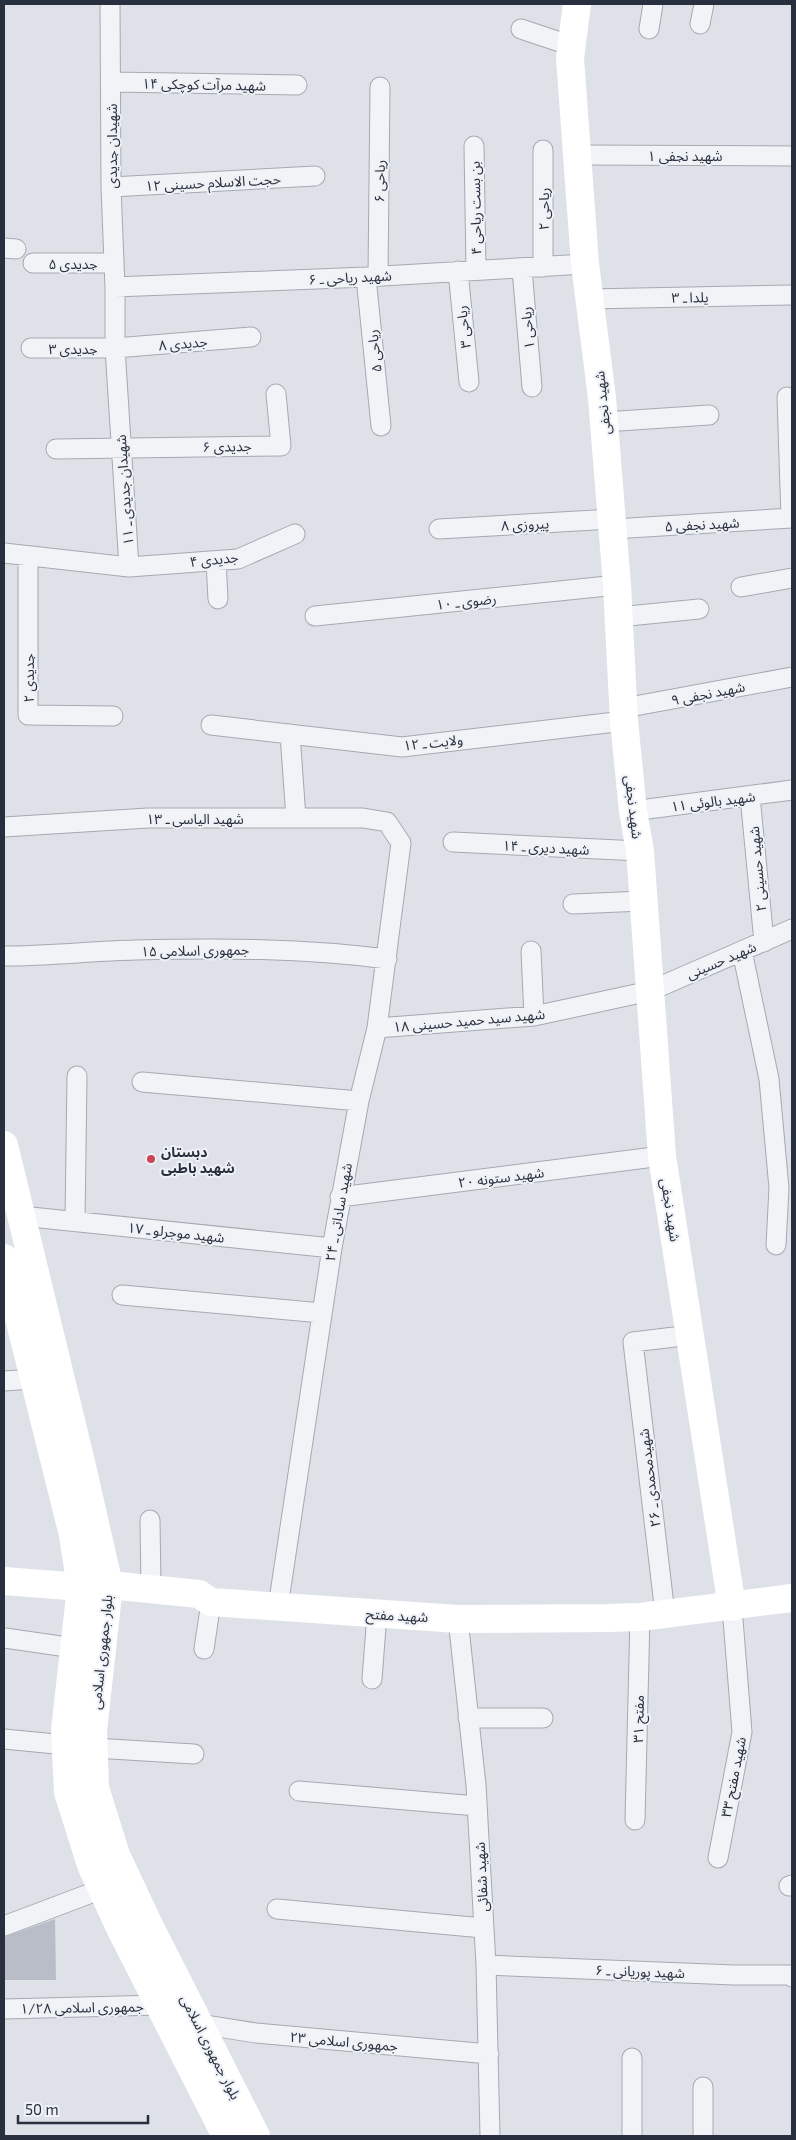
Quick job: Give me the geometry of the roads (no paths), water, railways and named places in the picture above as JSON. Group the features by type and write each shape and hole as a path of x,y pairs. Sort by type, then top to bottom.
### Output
{"street":[{"name":"شهیدان جدیدی","path":"110,4 111,187 115,287"},
{"name":"شهید نجفی","path":"577,4 570,58 585,264 604,422 617,586 624,715 633,811 640,851 662,1156 732,1607"},
{"path":"649,29 652,4"},
{"path":"700,24 704,4"},
{"path":"521,30 572,46"},
{"name":"شهید مرآت کوچکی ۱۴","path":"111,82 297,85"},
{"name":"ریاحی ۶","path":"372,276 380,87"},
{"name":"بن بست ریاحی ۴","path":"467,270 474,146"},
{"name":"ریاحی ۲","path":"543,150 543,267"},
{"name":"شهید نجفی ۱","path":"578,155 792,156"},
{"name":"حجت الاسلام حسینی ۱۲","path":"111,187 315,176"},
{"name":"جدیدی ۵","path":"33,262 114,263"},
{"name":"شهید ریاحی ـ ۶","path":"115,287 522,269 585,264"},
{"name":"ریاحی ۱","path":"522,269 532,387"},
{"name":"ریاحی ۳","path":"467,270 469,382"},
{"name":"ریاحی ۵","path":"372,276 381,426"},
{"name":"شهیدان جدیدی ـ ۱۱","path":"4,553 129,567 115,348 115,287"},
{"name":"یلدا ـ ۳","path":"588,298 792,295"},
{"name":"جدیدی ۸","path":"115,348 251,337"},
{"name":"جدیدی ۳","path":"31,348 115,348"},
{"name":"جدیدی ۶","path":"122,448 281,446 276,394"},
{"path":"787,397 792,518"},
{"path":"604,422 709,416"},
{"path":"56,449 122,448"},
{"name":"شهید نجفی ۵","path":"612,524 792,518"},
{"name":"پیروزی ۸","path":"439,529 612,524"},
{"name":"جدیدی ۴","path":"129,567 238,559 295,534"},
{"name":"جدیدی ۲","path":"28,556 28,715 113,716"},
{"path":"216,561 218,599"},
{"path":"742,588 792,578"},
{"name":"رضوی ـ ۱۰","path":"315,616 617,586"},
{"path":"618,617 698,609"},
{"name":"شهید نجفی ۹","path":"624,715 792,677"},
{"name":"ولایت ـ ۱۲","path":"211,725 402,747 624,715"},
{"path":"290,734 296,818"},
{"name":"شهید بالوئی ۱۱","path":"633,811 792,790"},
{"name":"شهید حسینی ۲","path":"750,796 764,942"},
{"name":"شهید الیاسی ـ ۱۳","path":"4,827 148,818 363,818 387,822"},
{"name":"شهید ساداتی ـ ۲۴","path":"278,1608 340,1197 359,1101 377,1028 387,959 401,843 387,822"},
{"name":"شهید دیری ـ ۱۴","path":"453,842 640,851"},
{"path":"573,904 643,901"},
{"name":"شهید حسینی","path":"650,991 792,929"},
{"name":"جمهوری اسلامی ۱۵","path":"4,956 42,956 135,950 248,949 330,952 387,959"},
{"path":"531,951 534,1016"},
{"path":"742,951 769,1079 779,1188 776,1245"},
{"name":"شهید سید حمید حسینی ۱۸","path":"377,1028 534,1016 650,991"},
{"path":"75,1221 77,1076"},
{"path":"142,1082 359,1101"},
{"name":"بلوار جمهوری اسلامی","path":"4,1145 82,1462 108,1593 93,1731 96,1788 116,1855 256,2136"},
{"name":"شهید ستونه ۲۰","path":"340,1197 662,1156"},
{"name":"شهید موجرلو ـ ۱۷","path":"21,1216 332,1248"},
{"name":"بلوار جمهوری اسلامی","path":"4,1263 73,1535 80,1587 65,1730 68,1792 91,1865 140,1968 226,2136"},
{"path":"122,1295 322,1313"},
{"name":"شهیدمحمدی ـ ۲۶","path":"652,1616 633,1342 691,1335"},
{"path":"4,1381 33,1379"},
{"path":"150,1520 151,1589"},
{"name":"شهید مفتح","path":"4,1581 80,1587 108,1593 151,1589 199,1594 211,1602 458,1619 652,1616 792,1598"},
{"path":"108,1593 195,1610 211,1602"},
{"path":"204,1649 211,1602"},
{"name":"شهید مفتح ۳۳","path":"718,1858 742,1732 732,1607"},
{"path":"372,1679 377,1614"},
{"name":"مفتح ۳۱","path":"635,1820 652,1616"},
{"name":"شهید شفائی","path":"458,1619 477,1806 486,1965 490,2136"},
{"path":"5,1638 74,1648"},
{"path":"468,1718 543,1718"},
{"path":"4,1739 66,1745"},
{"path":"94,1748 194,1754"},
{"path":"299,1792 477,1806"},
{"path":"4,1926 102,1888"},
{"path":"277,1909 483,1928"},
{"path":"140,1968 166,1957"},
{"name":"شهید پوریانی ـ ۶","path":"486,1965 734,1975 791,1975 792,1977"},
{"name":"جمهوری اسلامی ۱/۲۸","path":"4,2009 159,2005"},
{"name":"جمهوری اسلامی ۲۳","path":"200,2024 256,2033 489,2054"},
{"path":"632,2058 632,2136"},
{"path":"703,2087 704,2136"}],"place":[{"name":"دبستان شهید باطبی","path":"151,1159"}]}
